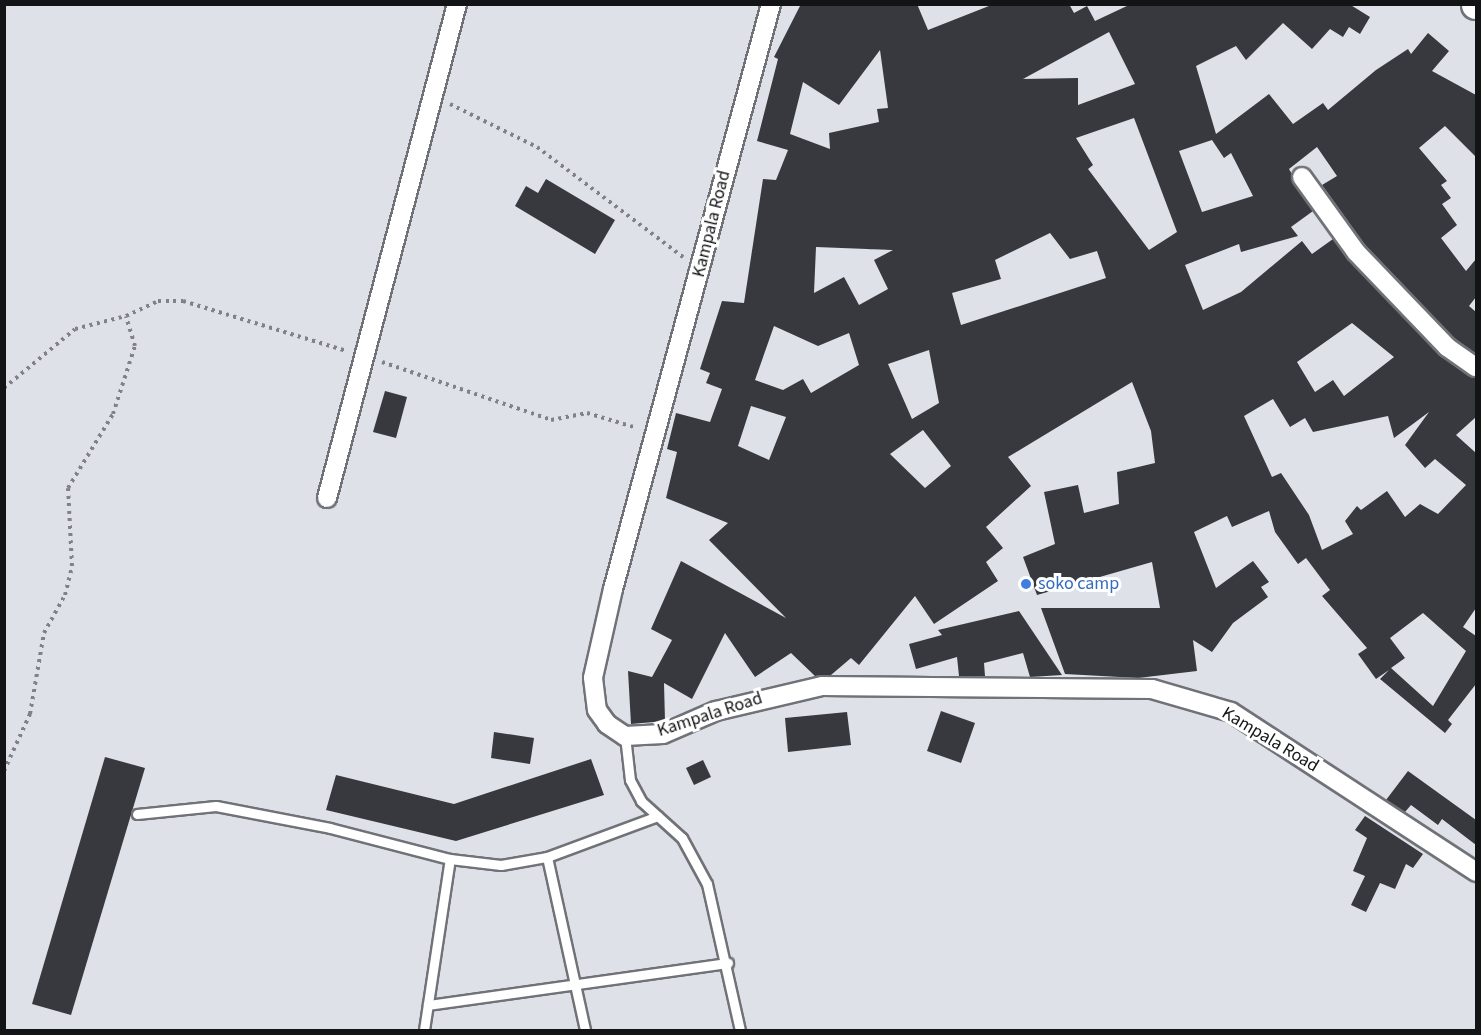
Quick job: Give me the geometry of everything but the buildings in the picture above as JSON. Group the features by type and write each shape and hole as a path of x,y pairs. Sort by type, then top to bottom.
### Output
{"street":[{"path":"327,498 366,357 457,4"},
{"name":"Kampala Road","path":"771,4 753,57 701,271 593,678 597,710 625,736 663,734 751,701 822,686 1152,689 1231,712 1476,872"},
{"path":"1302,177 1356,252 1447,347 1476,367"}],"lane":[{"path":"625,736 630,780 658,816 697,858 728,963 740,1030"},
{"path":"137,814 216,806 330,828 450,860 501,865 547,857 658,816"},
{"path":"547,857 579,986 585,1030"},
{"path":"424,1030 450,860"},
{"path":"428,1005 579,986 728,963"}],"path":[{"path":"433,96 537,147 701,271"},
{"path":"4,388 75,329 126,316 152,302 183,301 366,357 551,420 587,413 658,434"},
{"path":"4,771 30,714 44,633 65,595 72,566 68,488 113,414 135,346 126,316"}],"place":[{"name":"soko camp","path":"1026,584"}]}
